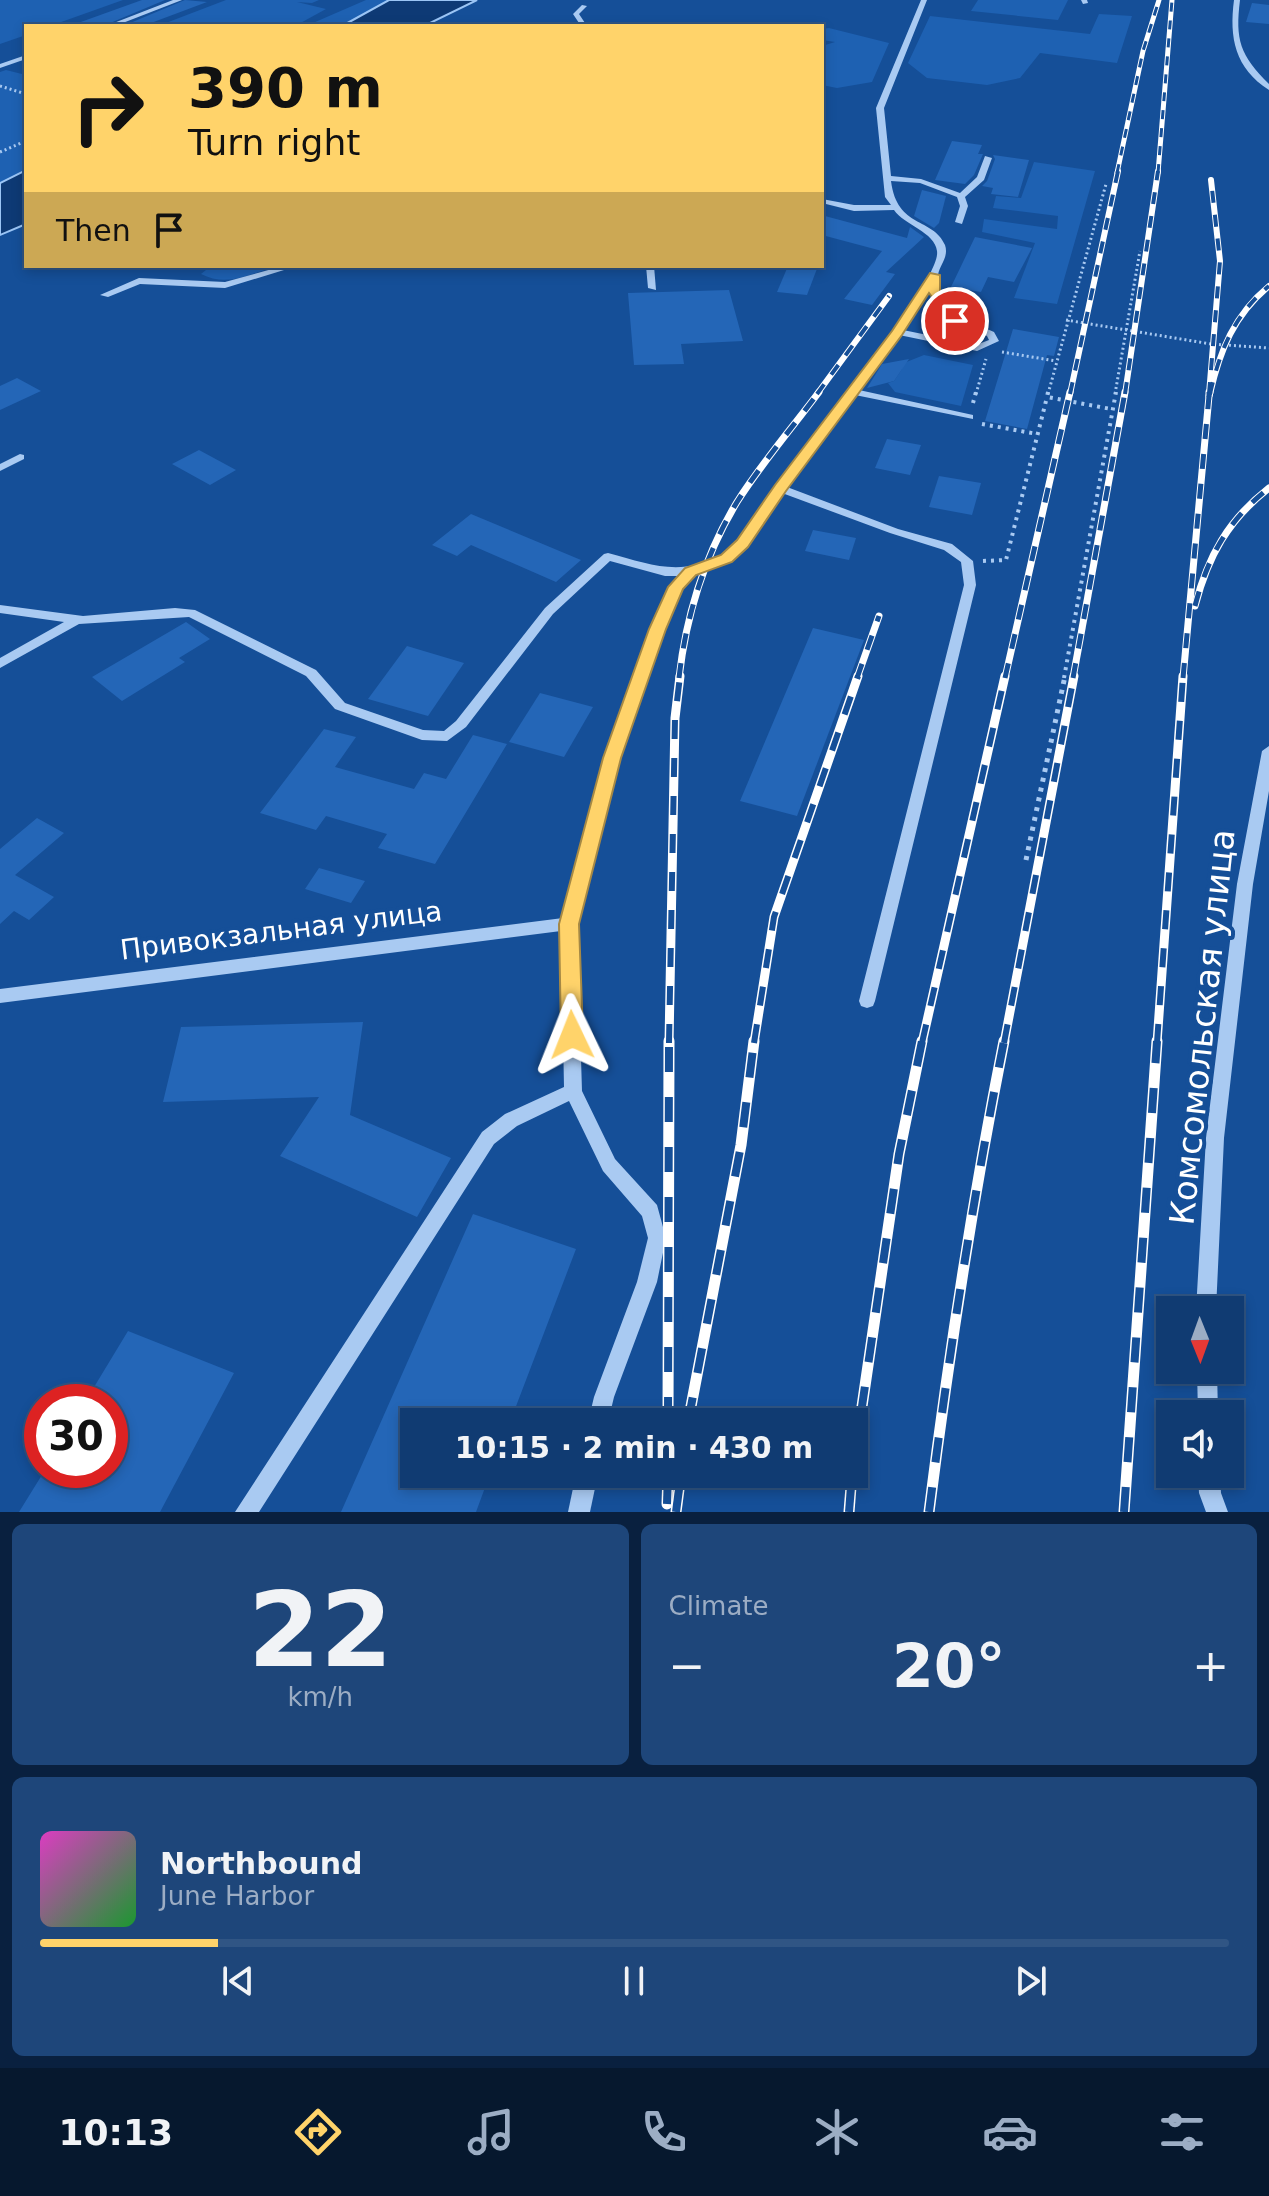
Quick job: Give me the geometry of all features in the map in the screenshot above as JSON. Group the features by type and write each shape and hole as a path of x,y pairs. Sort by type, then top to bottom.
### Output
{"street":[{"path":"114,24 179,0"},
{"path":"0,609 78,619 191,613 311,673 340,706 422,735 447,736 461,724 549,611 608,557 665,572 691,572 726,558 743,543 780,488 897,332 934,275 942,255 940,244 928,232 903,217 889,197 880,108 924,0"},
{"path":"1237,0 1232,31 1236,49 1269,88"},
{"path":"583,24 576,14 584,6"},
{"path":"0,66 24,58"},
{"path":"961,196 981,178 988,158"},
{"path":"887,178 921,181 961,196"},
{"path":"959,222 964,206 961,196"},
{"path":"824,201 854,208 894,208"},
{"path":"105,295 139,281 225,285 286,268"},
{"path":"650,268 653,288"},
{"path":"897,332 977,348 994,341 991,334 951,318 934,292 934,275"},
{"path":"853,392 969,417"},
{"path":"0,468 20,457"},
{"path":"780,488 894,531 948,547 967,561 970,585 867,1001"},
{"path":"601,1408 647,1282 657,1238 650,1211 609,1165 573,1091 569,924 612,758 657,629 676,587 691,572"},
{"path":"0,664 78,619"},
{"name":"Комсомольская улица","path":"1207,1296 1215,1138 1245,884 1269,751"},
{"name":"Привокзальная улица","path":"0,996 569,924"},
{"path":"246,1512 488,1138 511,1120 573,1091"},
{"path":"579,1512 584,1488"},
{"path":"1210,1488 1217,1512"}],"path":[{"path":"0,86 24,93"},
{"path":"0,152 24,142"},
{"path":"967,561 1006,560 1066,320 1106,184"},
{"path":"1026,860 1074,631 1140,251"},
{"path":"1066,320 1211,344 1269,348"},
{"path":"1037,434 979,424 969,417 989,350 1056,361"},
{"path":"1047,397 1111,409"}],"shaded area":[{"path":"0,0 123,0 56,24 24,24 24,36 0,44"},
{"path":"226,0 319,0 297,2 326,9 299,24 163,24"},
{"path":"366,0 389,0 346,24 311,24"},
{"path":"389,0 477,0 428,24 346,24"},
{"path":"978,0 1068,0 1058,20 971,11"},
{"path":"1099,14 1132,16 1117,63 1040,53 1020,78 987,85 927,78 908,63 930,16 1090,34"},
{"path":"824,29 889,43 872,82 837,88 824,85 824,45 835,42 824,40"},
{"path":"6,70 24,74 24,171 0,183 0,72"},
{"path":"1034,162 1095,171 1057,304 1014,298 1035,243 982,232 984,219 1057,229 1058,216 993,208 996,196 1021,198"},
{"path":"24,171 24,225 0,235 0,183"},
{"path":"208,268 269,268 229,280 201,274"},
{"path":"924,355 973,365 961,406 895,392 888,383 894,381 902,369 899,365"}],"building":[{"path":"142,0 165,0 108,24 78,23"},
{"path":"185,0 207,2 148,24 128,24"},
{"path":"1252,3 1269,5 1269,24 1246,22"},
{"path":"952,141 982,145 978,154 983,154 974,175 965,184 935,180"},
{"path":"993,155 1029,160 1018,197 991,194 993,188 982,186 995,159"},
{"path":"922,190 946,196 939,223 934,228 914,216"},
{"path":"825,216 907,238 910,227 924,237 886,272 895,274 872,305 844,299 882,251 824,236"},
{"path":"975,237 1032,248 1014,282 988,277 981,292 951,287"},
{"path":"787,268 817,268 807,295 777,292"},
{"path":"729,290 743,341 681,344 684,364 634,365 628,293"},
{"path":"1013,329 1059,337 1054,356 1047,355 1027,429 985,421"},
{"path":"909,359 894,381 867,388 882,364"},
{"path":"17,378 41,391 0,410 0,386"},
{"path":"887,439 921,445 910,475 875,468"},
{"path":"199,450 236,470 210,485 172,464"},
{"path":"939,476 981,483 972,515 929,507"},
{"path":"471,514 581,560 556,582 471,545 457,556 432,545"},
{"path":"813,530 856,538 849,560 805,551"},
{"path":"186,622 210,639 179,658 185,662 122,701 92,677"},
{"path":"813,628 864,640 797,816 740,801"},
{"path":"407,646 464,663 428,716 368,699"},
{"path":"540,693 593,707 564,757 509,742"},
{"path":"324,729 356,737 335,767 414,789 424,773 446,779 473,735 507,744 435,864 378,848 387,834 326,816 316,830 260,813"},
{"path":"37,818 64,833 15,875 54,897 29,920 14,911 0,924 0,849"},
{"path":"319,868 365,881 351,903 305,889"},
{"path":"363,1022 350,1115 451,1158 417,1217 280,1156 319,1097 163,1102 181,1027"},
{"path":"473,1214 576,1249 515,1408 400,1408 400,1488 485,1488 476,1512 341,1512"},
{"path":"128,1331 234,1373 160,1512 19,1512 34,1488 128,1488 128,1384 96,1384"}],"railway":[{"path":"1117,173 1143,51 1159,0"},
{"path":"1158,173 1172,0"},
{"path":"1070,394 1118,171"},
{"path":"1125,394 1158,171"},
{"path":"1209,394 1220,261 1211,180"},
{"path":"1210,394 1230,334 1246,309 1269,286"},
{"path":"817,394 889,296"},
{"path":"679,678 692,609 715,543 756,474 819,392"},
{"path":"1005,678 1070,392"},
{"path":"1073,678 1125,392"},
{"path":"1209,396 1210,392"},
{"path":"1183,678 1209,396"},
{"path":"1195,606 1206,571 1222,540 1242,513 1269,488"},
{"path":"857,678 879,616"},
{"path":"669,1043 675,718 680,676"},
{"path":"754,1043 774,917 858,676"},
{"path":"922,1043 1005,676"},
{"path":"1004,1043 1074,676"},
{"path":"1157,1043 1183,676"},
{"path":"668,1408 669,1041"},
{"path":"691,1408 741,1145 754,1041"},
{"path":"862,1408 899,1154 922,1041"},
{"path":"929,1512 962,1276 1004,1041"},
{"path":"1124,1512 1157,1041"},
{"path":"667,1504 668,1488"},
{"path":"676,1512 679,1488"},
{"path":"849,1512 851,1488"}],"route":[{"path":"572,1035 569,924 612,758 657,629 676,587 691,572 726,558 743,543 780,488 897,332 934,275 934,292 955,321"}]}
